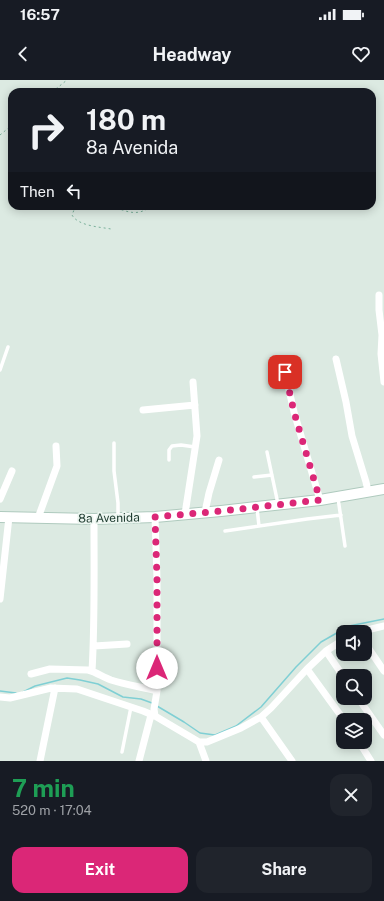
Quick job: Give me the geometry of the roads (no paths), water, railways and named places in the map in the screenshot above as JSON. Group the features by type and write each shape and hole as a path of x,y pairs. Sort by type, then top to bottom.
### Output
{"street":[{"path":"379,295 382,335 381,354 384,382"},
{"path":"336,359 352,436 368,492"},
{"path":"285,372 294,412 320,500"},
{"path":"185,514 197,436 193,382"},
{"path":"143,410 194,405"},
{"path":"38,518 57,466 56,446"},
{"path":"205,512 210,487 219,460"},
{"path":"0,499 12,471"},
{"name":"8a Avenida","path":"5,517 118,519 155,517 320,500 384,489"},
{"path":"0,599 5,517"},
{"path":"139,761 153,713 157,693 157,579 155,517"},
{"path":"92,671 94,646 94,519"},
{"path":"372,629 384,626"},
{"path":"94,646 127,644"},
{"path":"0,697 10,698 51,688 77,689 153,713 199,742 207,742 235,731 261,717 272,708 306,669 326,651 336,645"},
{"path":"326,651 338,669"},
{"path":"372,653 384,671"},
{"path":"31,674 50,669 92,671 110,680 157,693"},
{"path":"306,669 339,713"},
{"path":"40,761 55,688"},
{"path":"363,705 384,736"},
{"path":"261,717 292,761"},
{"path":"199,742 206,761"},
{"path":"364,749 372,761"}],"lane":[{"path":"0,370 8,347"},
{"path":"114,443 114,471 118,503 118,519"},
{"path":"169,460 169,450 172,446 180,445 195,447"},
{"path":"267,452 278,505"},
{"path":"254,477 272,475"},
{"path":"338,497 345,546"},
{"path":"257,507 259,526"},
{"path":"225,531 341,515"},
{"path":"122,752 131,707"}],"waterway":[{"path":"157,706 200,733 215,735 236,726 261,707 296,667 321,642 349,626 384,619"},
{"path":"23,692 35,686 67,678 98,684 123,697 141,699 152,703"},
{"path":"0,691 16,693"}]}
